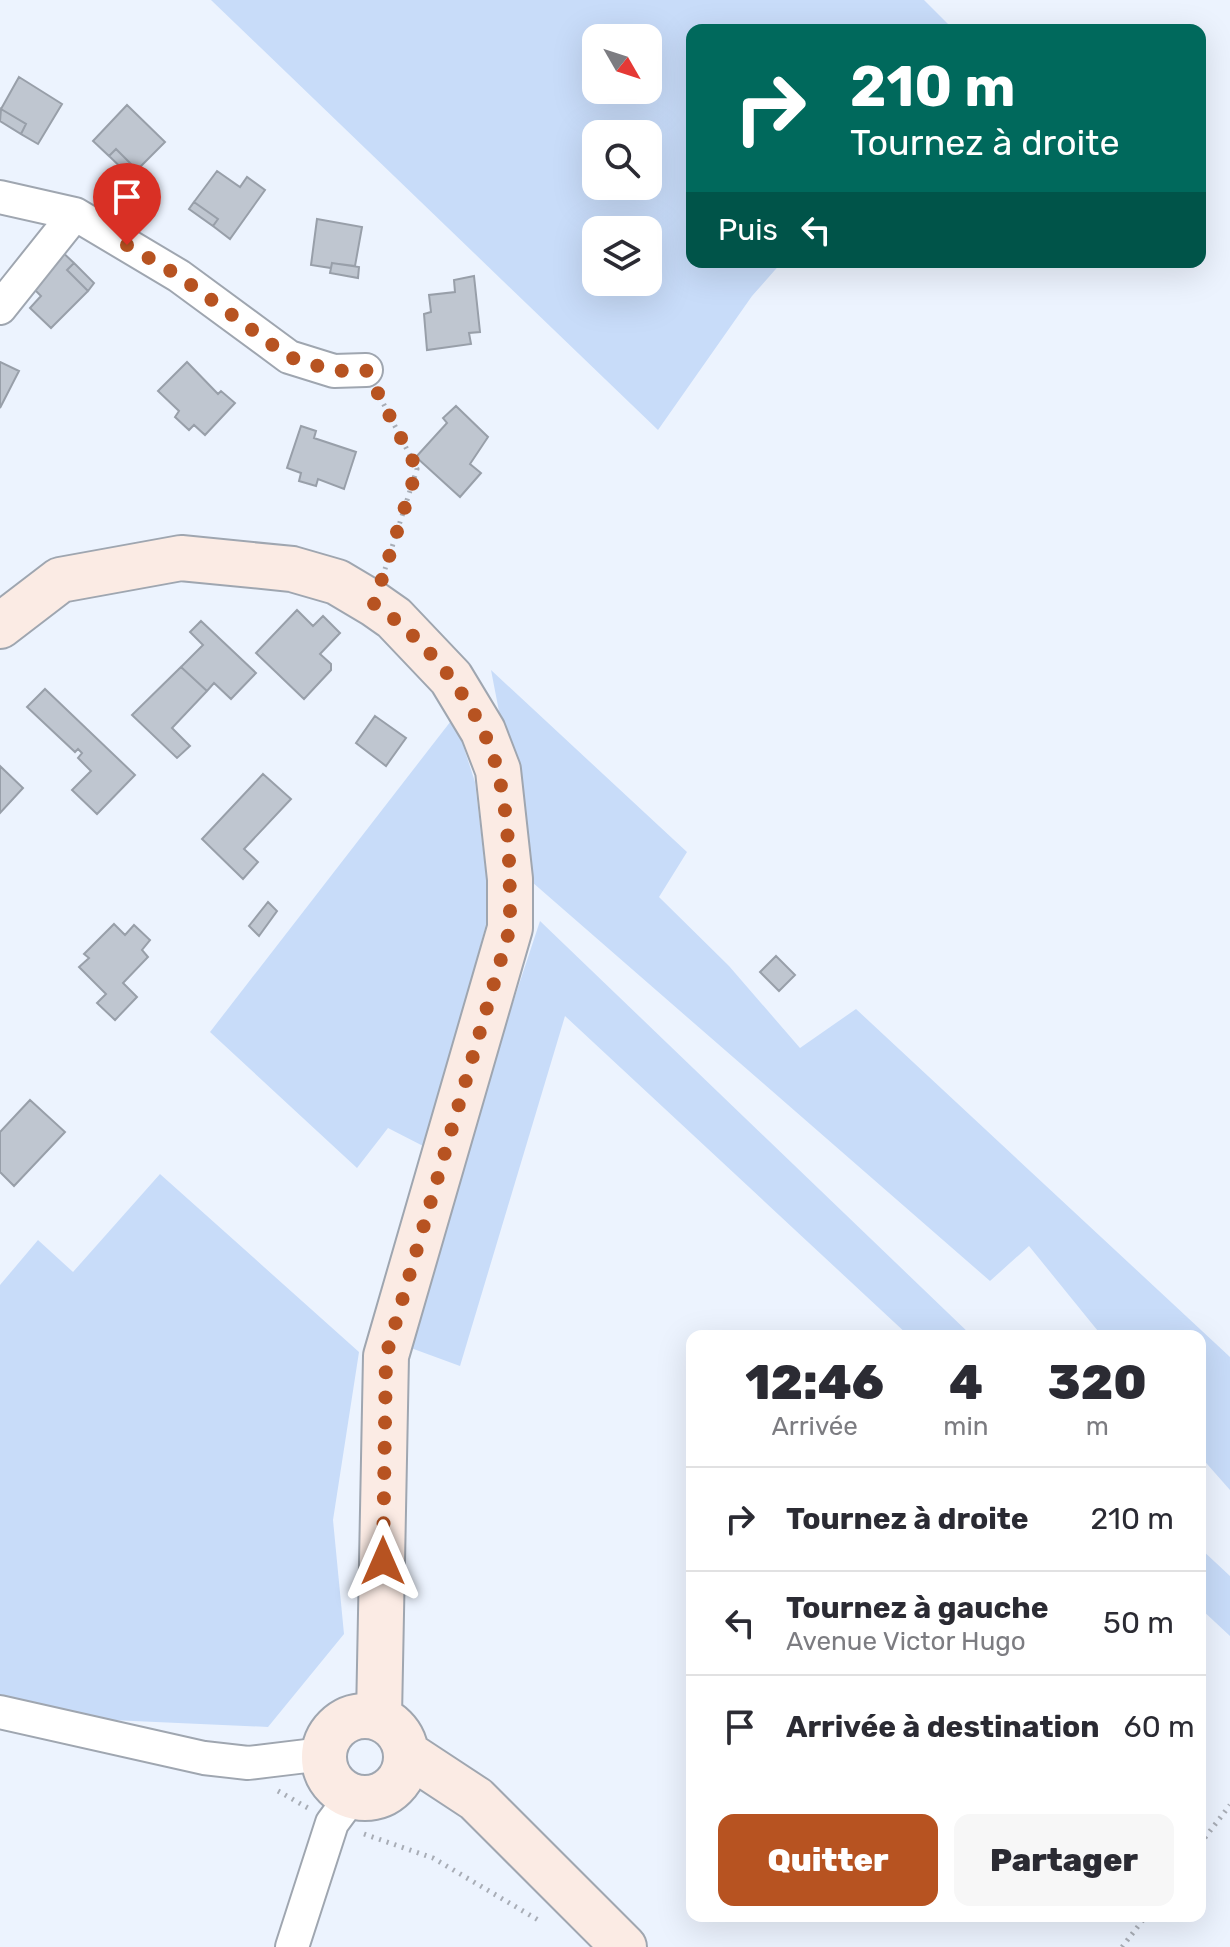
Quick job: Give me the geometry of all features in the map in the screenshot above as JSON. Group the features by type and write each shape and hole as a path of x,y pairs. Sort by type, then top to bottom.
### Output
{"street":[{"path":"0,197 75,214 179,276 289,357 334,371 366,370"},
{"path":"0,308 75,214"},
{"path":"0,626 60,580 181,558 292,569 337,582 394,618 451,678 483,731 498,770 510,879 510,928 386,1356 379,1717"},
{"path":"0,1712 204,1758 244,1762 323,1754"},
{"path":"292,1947 342,1809 323,1754 333,1729 359,1715 379,1717 394,1727 406,1753 404,1772 396,1784 379,1795 342,1809"},
{"path":"406,1753 476,1799 624,1947"}],"path":[{"path":"366,370 417,469 374,604"},
{"path":"244,1762 246,1779 342,1809 514,1903 552,1929"},
{"path":"1206,1836 1230,1805"},
{"path":"1122,1947 1141,1922"}],"shaded area":[{"path":"211,0 924,0 948,24 686,24 686,268 777,268 752,296 658,430"},
{"path":"491,670 687,852 659,897 729,966 800,1048 856,1009 1201,1330 1097,1330 1029,1246 990,1281 532,882"},
{"path":"454,717 475,782 490,910 425,1147 388,1128 357,1168 210,1032"},
{"path":"540,921 966,1330 903,1330 565,1016 460,1366 400,1344"},
{"path":"160,1174 359,1352 333,1520 344,1634 268,1727 0,1715 0,1285 38,1240 73,1272"},
{"path":"1206,1335 1230,1357 1230,1490 1206,1463"},
{"path":"1206,1554 1230,1576 1230,1636 1206,1614"}],"building":[{"path":"19,77 62,104 38,144 21,134 26,124 1,109"},
{"path":"127,105 165,142 137,170 116,149 109,156 93,141"},
{"path":"1,109 26,124 21,134 0,121"},
{"path":"116,149 137,170 131,177 109,156"},
{"path":"217,171 240,187 247,177 265,190 230,239 213,226 218,219 194,202"},
{"path":"194,202 218,219 213,226 189,209"},
{"path":"317,219 362,227 355,266 332,263 331,268 311,265"},
{"path":"58,248 74,263 67,270 88,291 51,328 30,308 41,296 26,281"},
{"path":"74,263 94,283 88,291 67,270"},
{"path":"332,263 359,267 358,278 330,273"},
{"path":"474,276 480,332 469,333 471,344 427,350 424,314 431,312 429,295 455,292 454,280"},
{"path":"0,362 19,371 0,408"},
{"path":"187,362 218,394 221,391 235,403 205,435 194,425 189,430 175,417 179,411 158,391"},
{"path":"456,406 488,437 470,464 481,473 460,497 416,457 447,423 443,418"},
{"path":"301,426 316,431 314,438 356,452 344,489 318,479 316,486 299,481 301,473 287,468"},
{"path":"297,610 313,626 323,616 340,633 320,654 331,664 331,670 304,699 256,653"},
{"path":"201,621 256,673 231,699 214,683 207,691 181,667 203,645 190,632"},
{"path":"181,667 207,691 172,728 190,746 177,758 132,715"},
{"path":"45,689 135,775 97,814 72,790 91,771 78,758 82,753 78,749 75,752 27,707"},
{"path":"375,716 406,738 386,766 356,743"},
{"path":"0,766 23,788 0,813"},
{"path":"263,774 291,799 244,849 258,862 243,879 202,839"},
{"path":"268,902 277,911 259,936 249,926"},
{"path":"114,924 125,935 134,925 150,940 142,950 148,957 123,983 137,997 115,1020 97,1003 106,994 79,967 89,958 84,954"},
{"path":"776,956 795,975 779,991 760,972"},
{"path":"30,1100 65,1132 14,1186 0,1172 0,1132"}],"route":[{"path":"127,245 179,276 289,357 334,371 366,370 417,469 374,604 394,618 451,678 483,731 498,770 510,879 510,928 386,1356 383,1561"}]}
